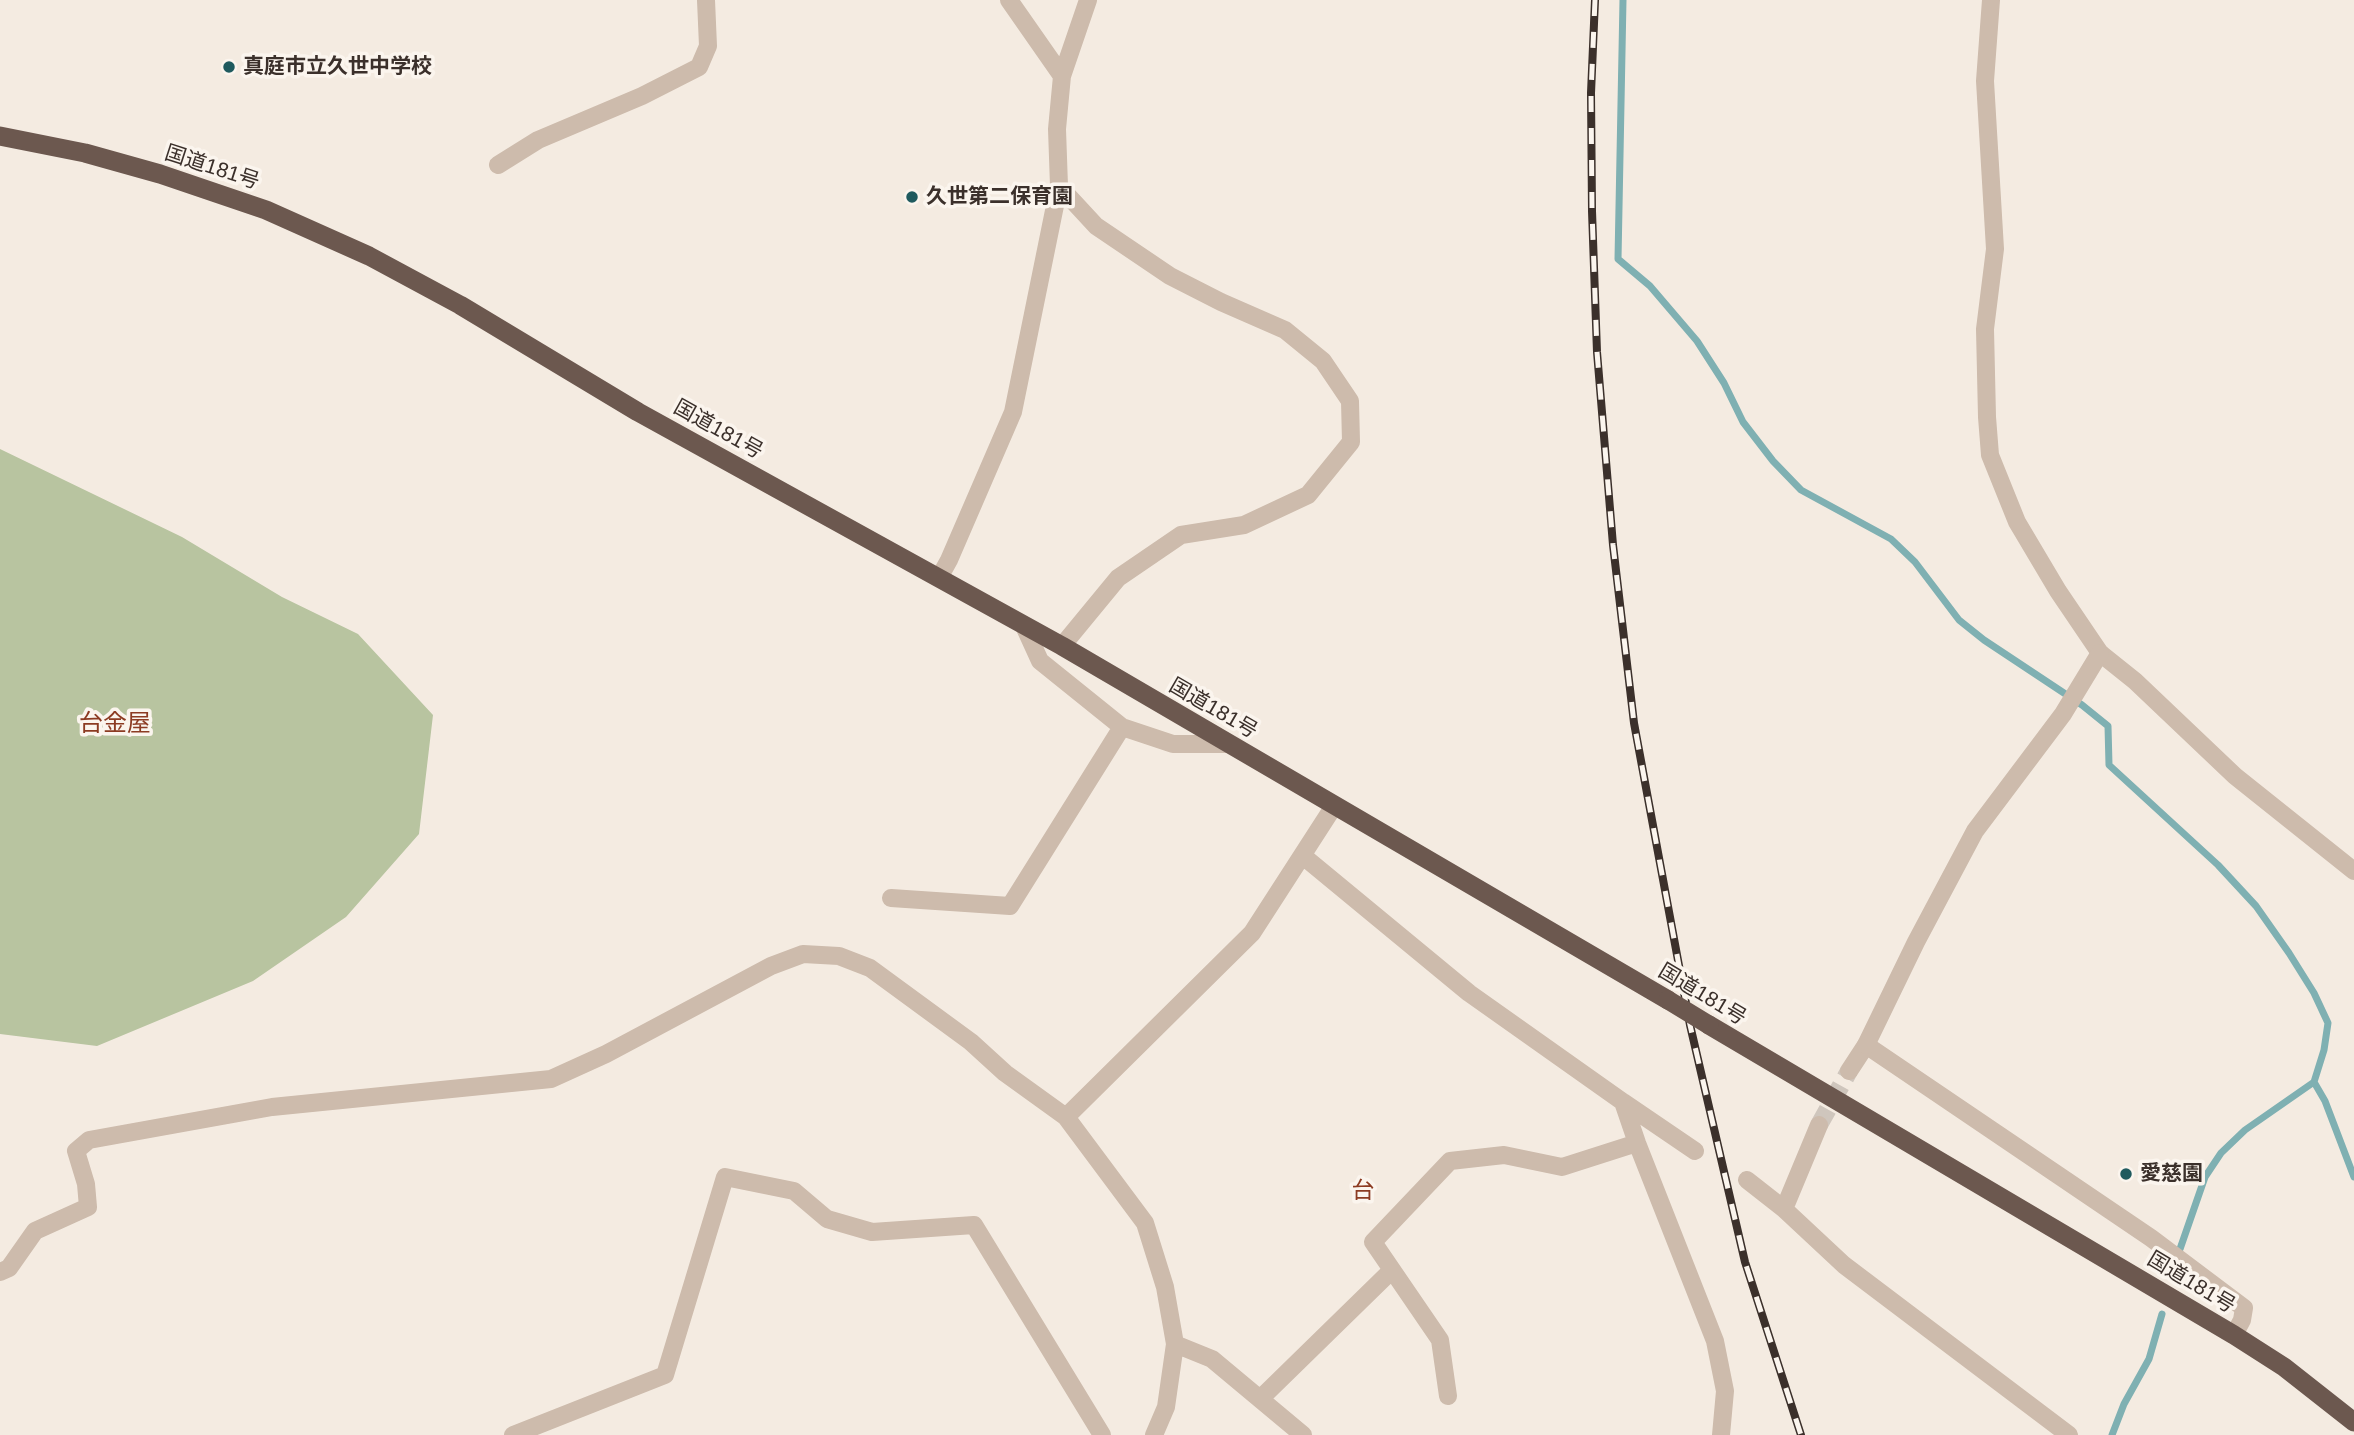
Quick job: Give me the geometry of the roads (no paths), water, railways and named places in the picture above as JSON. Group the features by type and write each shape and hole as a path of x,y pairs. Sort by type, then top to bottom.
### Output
{"highway":[{"name":"国道181号","path":"0,136 85,153 160,174 266,210 369,256 460,305 638,412 1062,646 1668,1000 2234,1335 2284,1367 2354,1422"}],"street":[{"path":"498,165 538,140 642,96 699,67 709,46 706,0"},
{"path":"1009,0 1062,76"},
{"path":"939,578 1013,412 1059,186 1057,129 1062,76 1088,0"},
{"path":"1991,0 1984,82 1995,250 1985,329 1987,416 1990,455 2017,522 2058,591 2100,653 2135,681 2235,776 2354,872"},
{"path":"1059,186 1096,226 1170,276 1285,330 1323,361 1350,401 1351,442 1308,495 1244,525 1181,535 1118,578 1062,646"},
{"path":"1024,626 1040,661 1122,727 1173,744 1228,744"},
{"path":"1849,1070 1866,1045 1904,965 1975,831 2063,714 2100,653"},
{"path":"891,898 1010,906 1122,727"},
{"path":"1066,1118 1252,933 1334,806"},
{"path":"1303,856 1469,993 1695,1151"},
{"path":"0,1272 9,1268 35,1231 88,1207 86,1184 76,1151 89,1140 272,1107 551,1079 606,1054 771,967 803,954 839,956 870,968 971,1042 1005,1073 1066,1118 1145,1223 1165,1287 1175,1344 1167,1407 1154,1435"},
{"path":"1866,1045 2151,1238 2244,1308 2242,1320 2234,1335"},
{"path":"1623,1101 1715,1340 1725,1391 1721,1435"},
{"path":"1784,1209 1819,1125"},
{"path":"1448,1396 1440,1340 1373,1242 1450,1161 1503,1155 1562,1167 1637,1143"},
{"path":"513,1435 665,1375 725,1177 794,1191 827,1219 872,1232 974,1225 1102,1435"},
{"path":"1746,1180 1784,1209 1844,1265 2068,1435"},
{"path":"1260,1399 1391,1270"},
{"path":"1175,1344 1212,1359 1303,1435"}],"waterway":[{"path":"1623,0 1618,259 1650,286 1697,341 1724,383 1743,422 1773,461 1801,490 1891,539 1915,562 1959,620 2108,726 2109,765 2218,865 2256,906 2314,993 2328,1023 2324,1050 2314,1082 2245,1130 2221,1153 2205,1177 2180,1249"},
{"path":"2314,1082 2325,1101 2354,1177"},
{"path":"2112,1435 2124,1404 2149,1359 2162,1314"}],"tunnel":[{"path":"1819,1125 1849,1071"}],"railway":[{"path":"1595,0 1591,93 1597,352 1613,545 1634,723 1690,1025 1745,1262 1801,1435"}],"place":[{"name":"真庭市立久世中学校","path":"229,67"},
{"name":"久世第二保育園","path":"912,197"},
{"name":"愛慈園","path":"2126,1174"}],"district":[{"name":"台金屋","path":"115,724"},
{"name":"台","path":"1363,1192"}]}
